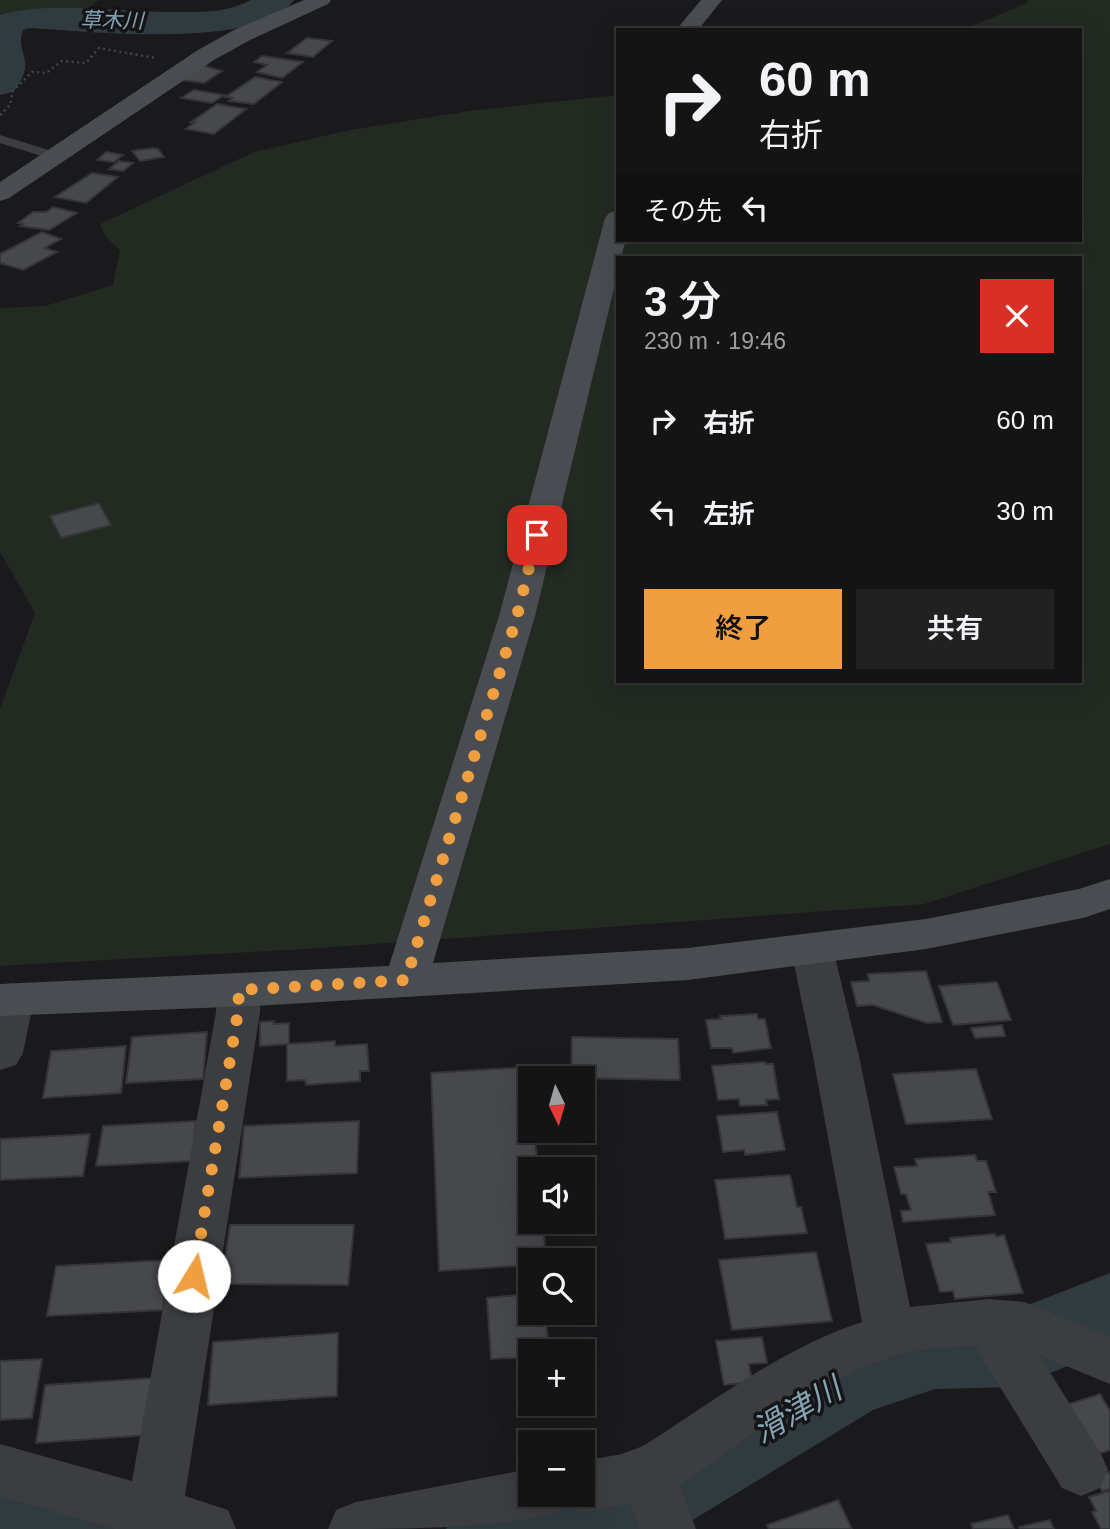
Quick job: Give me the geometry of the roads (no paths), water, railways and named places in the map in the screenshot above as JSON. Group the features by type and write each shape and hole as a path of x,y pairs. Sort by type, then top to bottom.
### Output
{"street":[{"path":"0,192 161,85 242,35 321,0"},
{"path":"688,28 712,0"},
{"path":"406,980 517,616 616,226"},
{"path":"0,1053 6,1000 239,990 688,964 926,934 1083,903 1110,894"},
{"path":"812,949 836,1056 890,1336"},
{"path":"132,1515 238,1012 239,990"},
{"path":"989,1322 1081,1470"},
{"path":"595,1485 622,1480 660,1466 693,1447 799,1375 848,1350 916,1328 989,1322 1024,1325 1110,1361"},
{"path":"0,1470 132,1515 208,1529"},
{"path":"646,1472 668,1529"},
{"path":"356,1529 418,1523 518,1499"}],"lane":[{"path":"0,139 54,156"}],"waterway":[{"name":"草木川","path":"0,84 9,67 3,37 8,24 27,18 157,23 217,22 242,18 277,0"},
{"name":"滑津川","path":"492,1529 631,1507 846,1380 935,1351 1016,1349 1110,1310"},
{"name":"滑津川","path":"0,1514 70,1529"}]}
